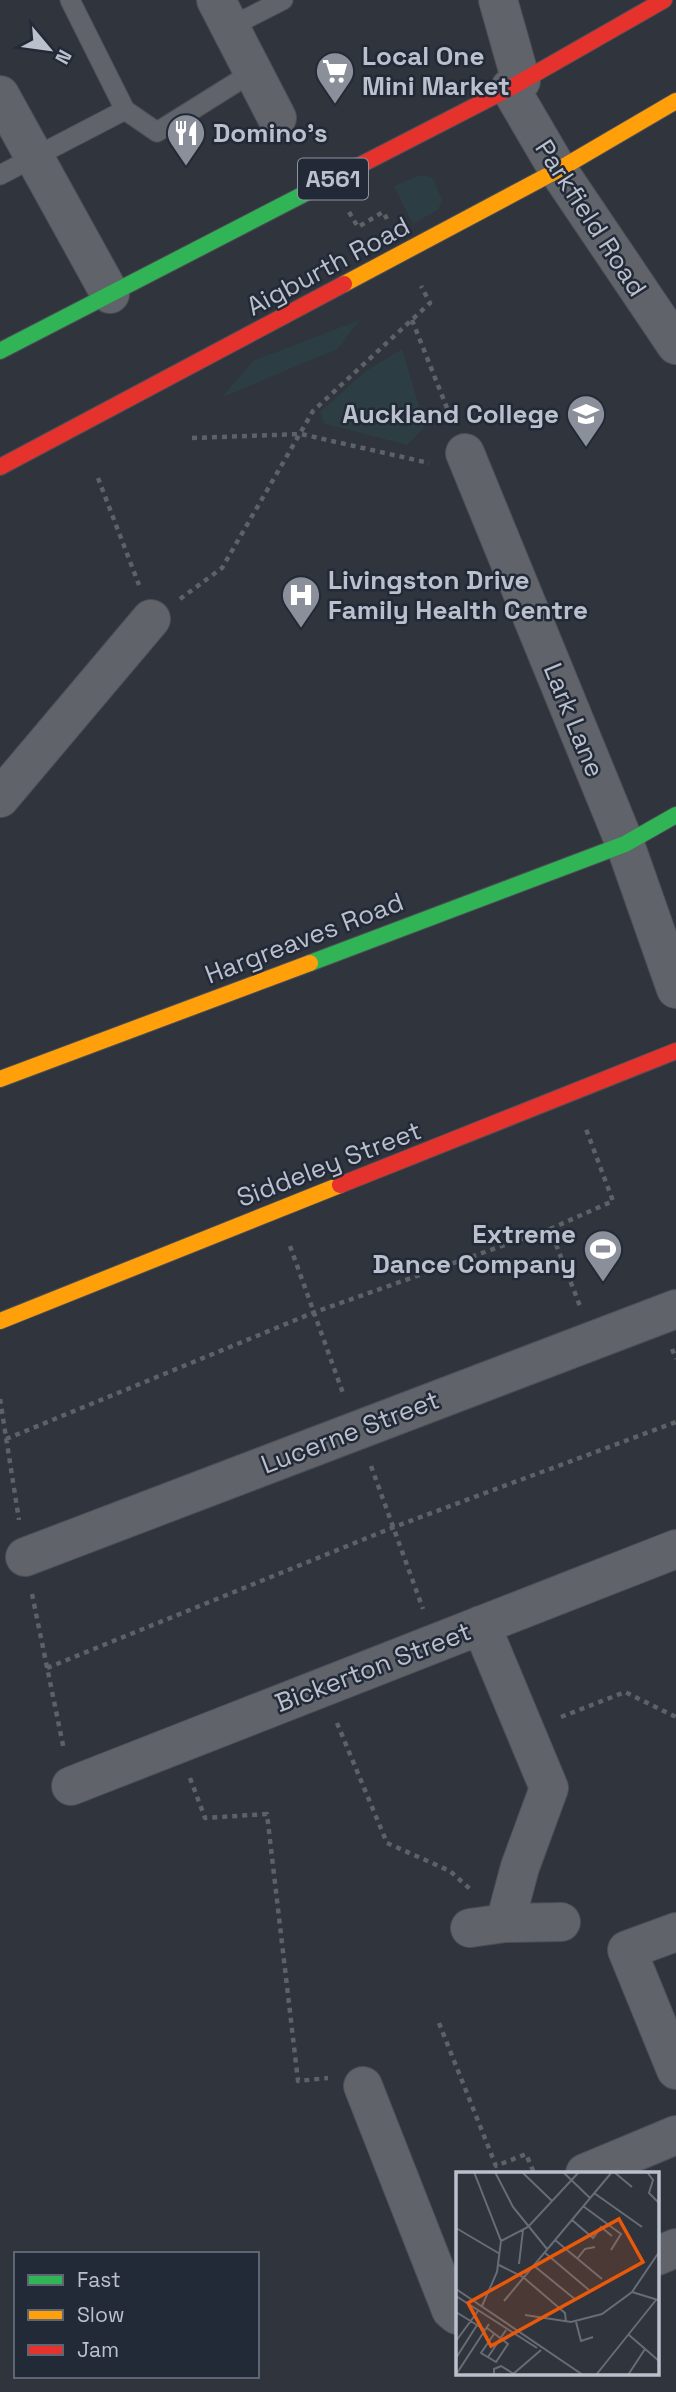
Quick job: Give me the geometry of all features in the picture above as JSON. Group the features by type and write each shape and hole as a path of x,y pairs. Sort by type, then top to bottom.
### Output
{"main road":[{"name":"A561","path":"0,351 516,85 664,0"},
{"name":"Aigburth Road","path":"0,467 558,170 676,101"},
{"name":"Hargreaves Road","path":"0,1079 625,844 676,815"},
{"name":"Siddeley Street","path":"0,1321 276,1210 574,1095 676,1051"}],"street":[{"name":"Parkfield Road","path":"498,0 516,85 558,170 676,345"},
{"path":"223,14 277,118"},
{"path":"0,95 110,294"},
{"name":"Lark Lane","path":"465,453 625,844 676,989"},
{"path":"0,797 151,619"},
{"name":"Lucerne Street","path":"24,1557 676,1309"},
{"name":"Bickerton Street","path":"71,1786 676,1549"},
{"path":"481,1625 549,1788 520,1867 488,1925"},
{"path":"488,1925 561,1922"},
{"path":"676,1932 627,1950 676,2070"},
{"path":"347,2082 451,2310 456,2314"},
{"path":"587,2172 676,2135"},
{"path":"658,2256 676,2248"}],"lane":[{"path":"70,0 125,110 157,132 253,72"},
{"path":"223,14 283,0"},
{"path":"0,175 125,110"}],"path":[{"path":"98,478 151,619 222,568 301,434 313,411 412,320 465,453 428,463 301,434 192,438"},
{"path":"6,1439 315,1312 550,1228 613,1201 574,1095"},
{"path":"276,1210 435,1643"},
{"path":"550,1228 593,1339"},
{"path":"47,1668 394,1527 676,1422"},
{"path":"322,1687 387,1843 450,1871 488,1925"},
{"path":"525,1731 625,1692 676,1717"},
{"path":"177,1744 205,1818 267,1814 298,2081 347,2082"},
{"path":"439,2022 496,2166 526,2154 534,2172"}],"shaded area":[{"path":"420,175 432,177 442,200 438,210 413,224 394,186"},
{"path":"360,320 337,349 221,398 253,361"},
{"path":"402,349 425,427 407,445 323,423 321,411 366,371"}],"traffic: fast":[{"path":"0,351 335,178"},
{"path":"310,963 625,844 676,815"}],"traffic: slow":[{"path":"344,284 558,170 676,101"},
{"path":"0,1079 310,963"},
{"path":"0,1321 340,1185"}],"traffic: jam":[{"path":"335,178 510,88 664,0"},
{"path":"0,467 344,284"},
{"path":"340,1185 676,1051"}],"place":[{"name":"Local One Mini Market","path":"335,105"},
{"name":"Domino's","path":"186,167"},
{"name":"Auckland College","path":"586,448"},
{"name":"Livingston Drive Family Health Centre","path":"301,629"},
{"name":"Extreme Dance Company","path":"603,1283"}]}
